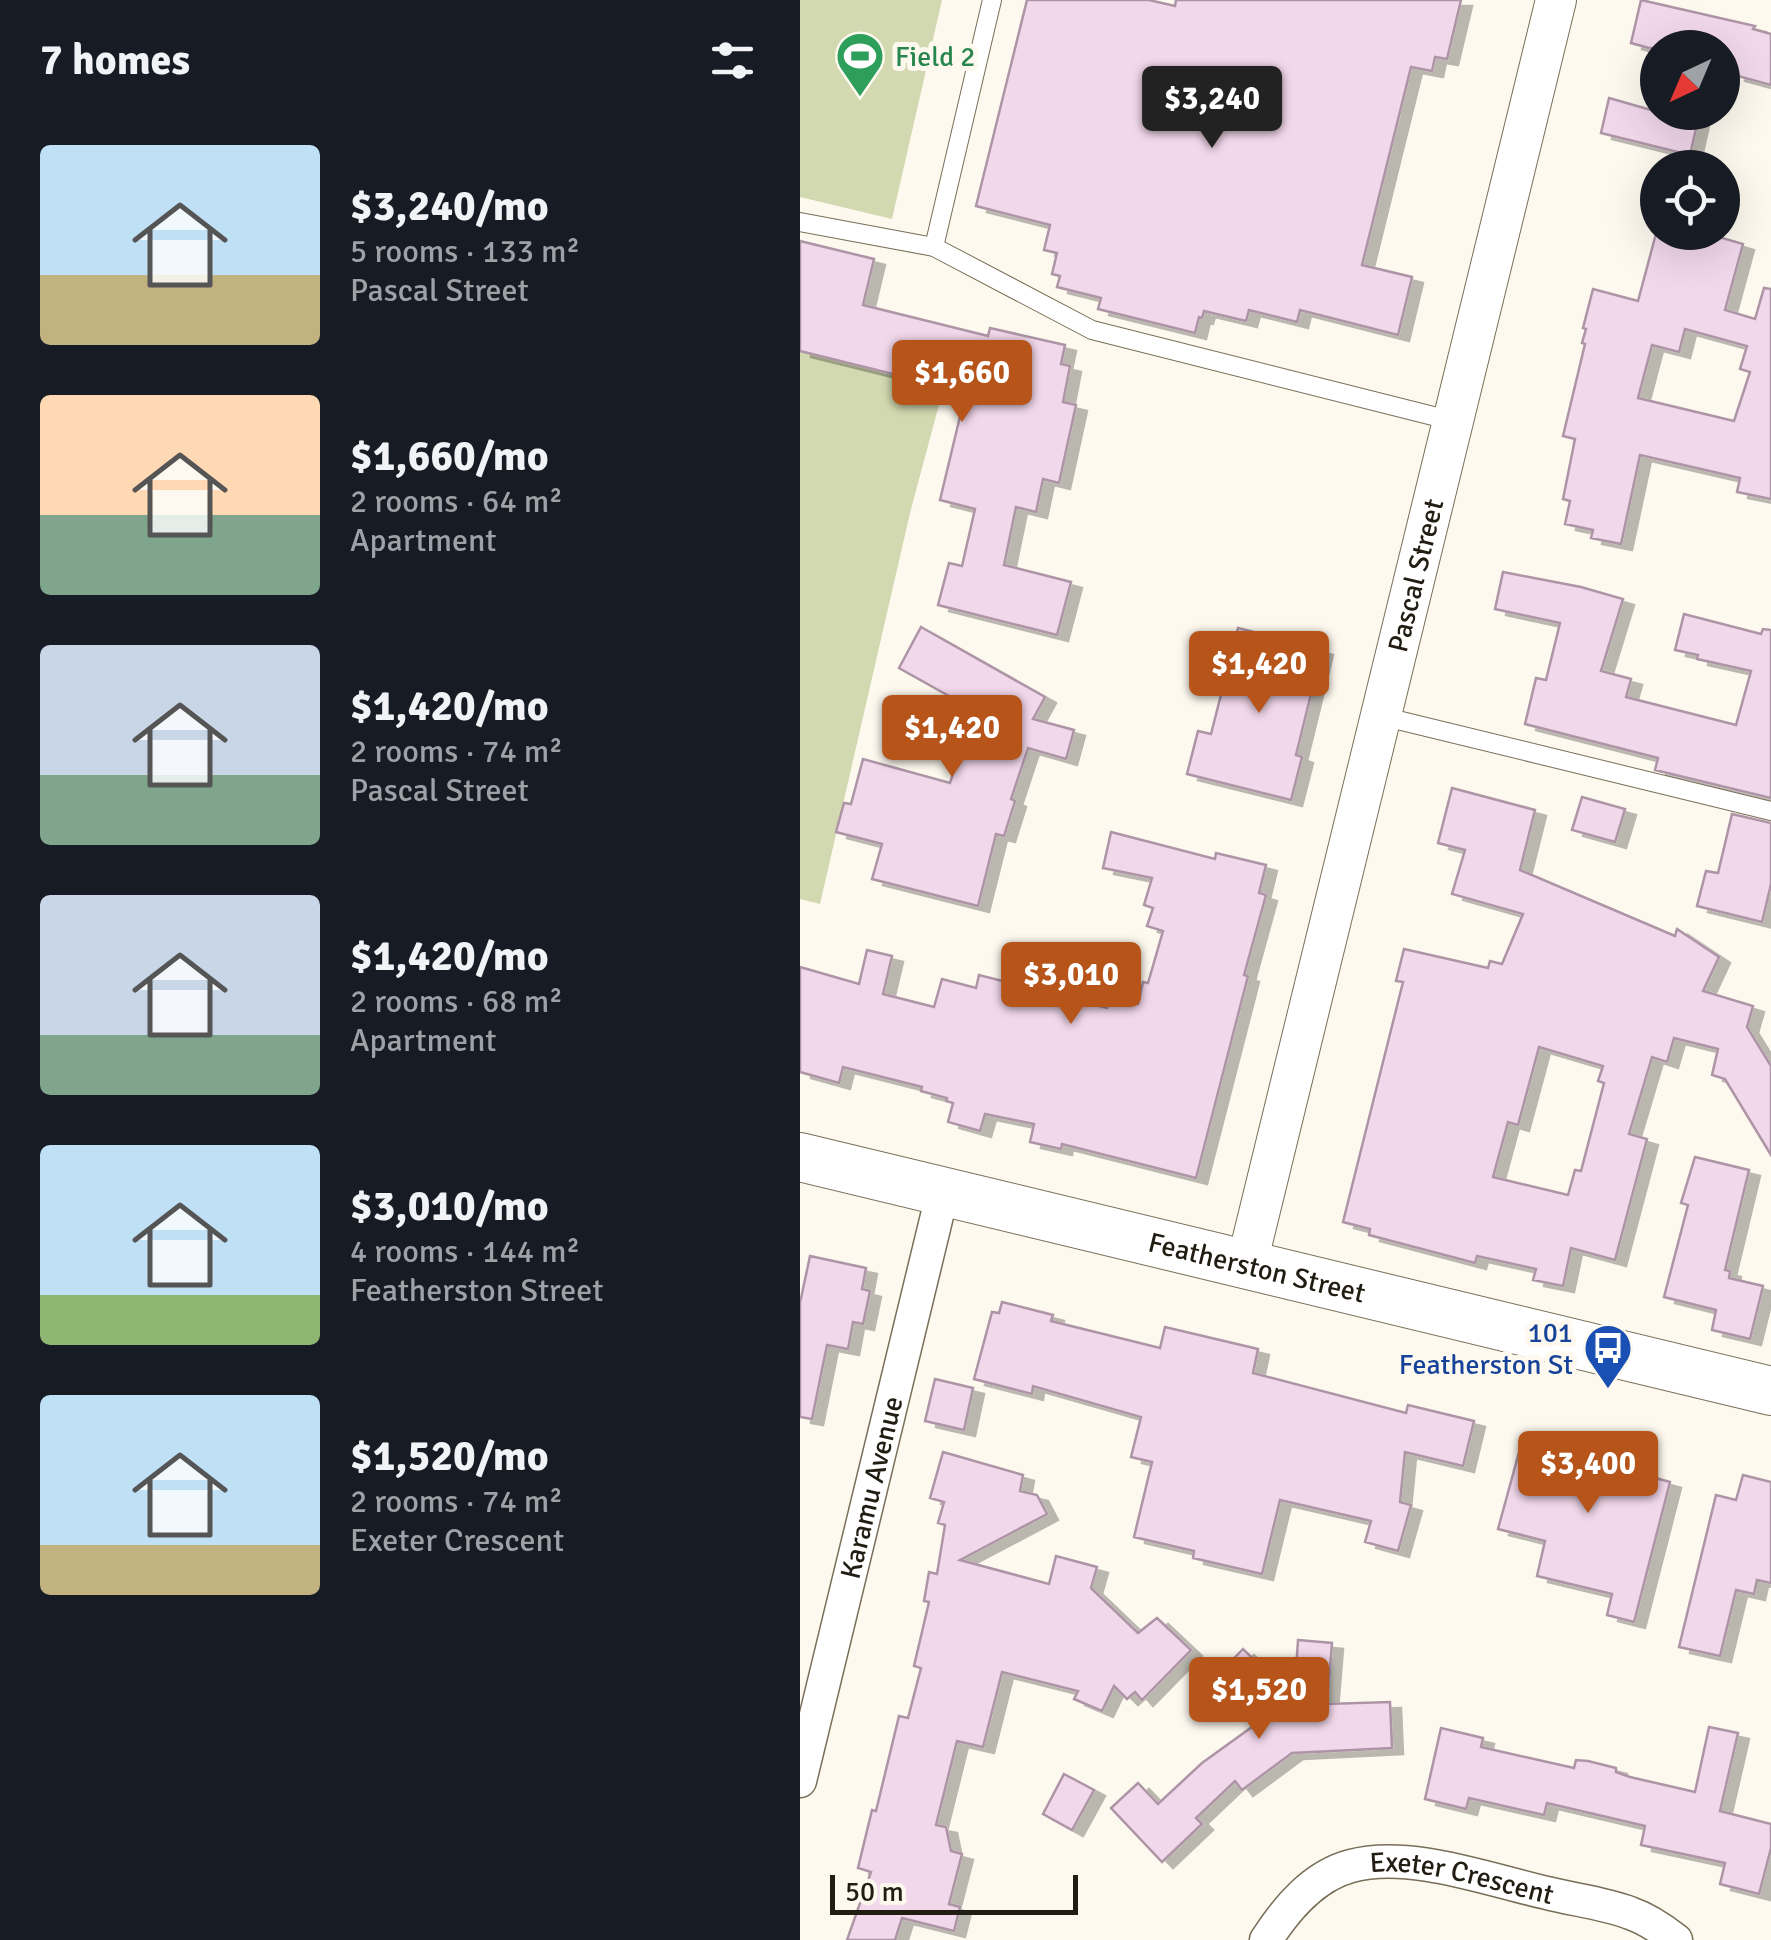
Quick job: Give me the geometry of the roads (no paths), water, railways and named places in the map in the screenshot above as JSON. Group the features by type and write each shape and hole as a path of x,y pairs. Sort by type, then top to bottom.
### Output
{"main road":[{"name":"Featherston Street","path":"800,1157 1771,1391"}],"street":[{"name":"Pascal Street","path":"1246,1266 1556,0"},
{"name":"Karamu Avenue","path":"800,1781 943,1192"},
{"name":"Exeter Crescent","path":"1266,1940 1286,1909 1317,1882 1348,1866 1384,1860 1429,1866 1628,1912 1660,1927 1676,1940"}],"lane":[{"path":"934,246 992,0"},
{"path":"800,222 934,246 1092,330 1454,421"},
{"path":"1381,716 1771,811"}],"place":[{"name":"Field 2","path":"860,98"},
{"name":"101 Featherston St","path":"1608,1390"}]}
